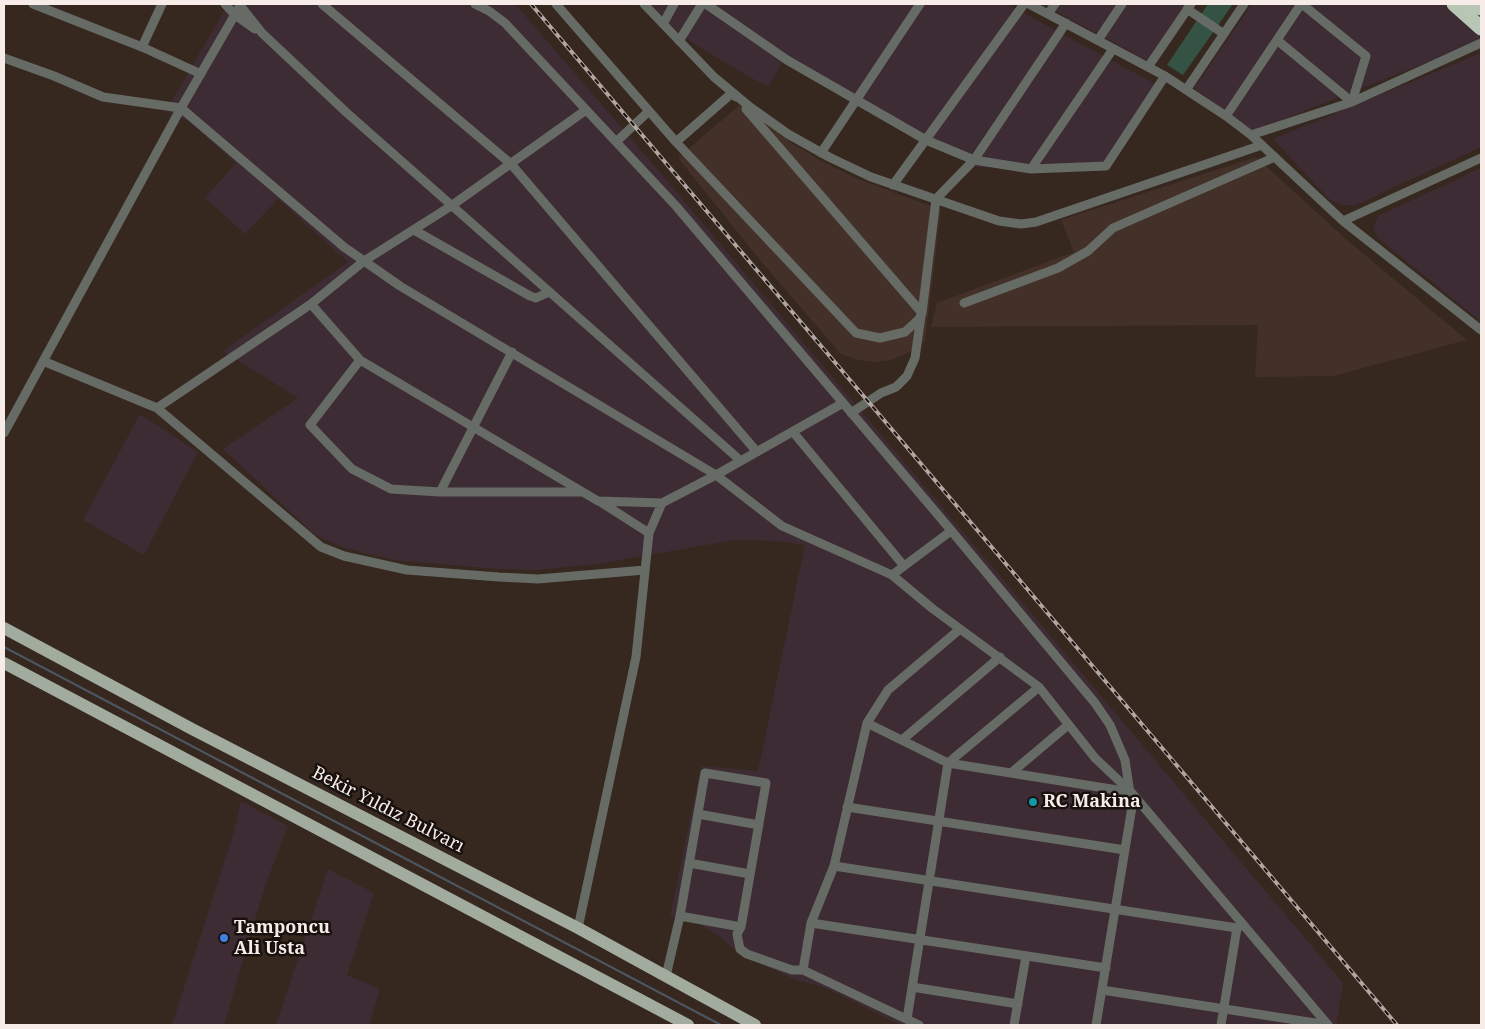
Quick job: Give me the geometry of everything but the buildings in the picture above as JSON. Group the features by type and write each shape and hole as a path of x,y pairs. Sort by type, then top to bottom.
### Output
{"highway":[{"path":"1454,4 1481,28"},
{"path":"1474,4 1481,8"}],"main road":[{"name":"Bekir Yıldız Bulvarı","path":"4,628 192,729 578,928 755,1025"},
{"path":"4,663 688,1025"}],"street":[{"path":"38,4 142,47 201,74"},
{"path":"142,47 162,4"},
{"path":"225,4 235,15 262,33 451,206 741,461"},
{"path":"4,433 181,108 240,4 262,33"},
{"path":"322,4 511,164 757,452"},
{"path":"474,4 489,11 505,24 676,206 1103,714 1121,748 1131,792 1132,806 1096,1025"},
{"path":"556,4 676,142 856,332 874,338 892,336 910,328 922,314"},
{"path":"644,4 732,93 922,314"},
{"path":"663,24 674,4"},
{"path":"679,41 702,4"},
{"path":"706,4 786,60 926,140 974,160 1031,169 1106,166 1165,76"},
{"path":"821,153 920,4"},
{"path":"893,185 1024,4"},
{"path":"1029,4 1165,76 1226,116 1251,135 1343,221 1481,330"},
{"path":"1048,14 1056,4"},
{"path":"1098,40 1122,4"},
{"path":"1186,90 1244,4"},
{"path":"1226,116 1302,4 1366,56 1352,102"},
{"path":"1148,67 1189,7 1224,34"},
{"path":"851,413 896,387 907,376 915,358 936,199 974,160 1066,23"},
{"path":"1277,40 1352,102"},
{"path":"1251,135 1352,102 1481,43"},
{"path":"1031,169 1113,49"},
{"path":"4,58 47,73 102,97 181,108 364,261 400,286 716,475 782,526 892,575 1038,687 1095,758 1131,792 1240,926 1328,1025"},
{"path":"676,142 732,93"},
{"path":"732,93 769,121 821,153 893,185 999,221 1029,223 1262,145"},
{"path":"157,408 311,304 364,261 451,206 586,110"},
{"path":"616,142 649,111"},
{"path":"964,303 1058,268 1088,251 1113,228 1275,157"},
{"path":"1343,221 1481,158"},
{"path":"414,230 530,296 536,298 549,292"},
{"path":"311,304 360,360 598,501 649,534"},
{"path":"440,492 472,426 512,352"},
{"path":"360,360 310,425 352,469 391,489 440,492 582,492"},
{"path":"43,361 157,408 321,547 350,558 408,570 499,578 538,579 645,570"},
{"path":"598,501 662,503 716,475 843,403"},
{"path":"793,432 904,566"},
{"path":"578,928 636,657 649,534 662,503"},
{"path":"892,575 951,531"},
{"path":"803,970 811,923 834,866 867,723 888,690 960,629"},
{"path":"902,740 1000,657"},
{"path":"907,1019 948,764 1038,687"},
{"path":"867,723 948,764 1131,792"},
{"path":"1011,773 1068,725"},
{"path":"666,976 680,916 705,772 766,783 741,927 737,939 744,953 792,970 803,970 919,1025"},
{"path":"847,807 1125,850"},
{"path":"698,814 758,825"},
{"path":"689,863 750,874"},
{"path":"834,866 1115,910 1240,926"},
{"path":"680,916 741,927"},
{"path":"811,923 1106,968"},
{"path":"1221,1025 1240,926"},
{"path":"1014,1025 1026,956"},
{"path":"912,987 1018,1004"},
{"path":"1102,990 1328,1025"}],"shaded area":[{"path":"228,4 504,4 517,6 658,170 1343,983 1336,1025 900,1025 828,989 794,979 761,964 732,948 721,937 701,925 685,919 670,917 701,766 758,771 805,545 777,541 735,540 597,564 539,570 498,569 393,560 345,548 315,535 223,449 298,398 223,351 348,262 278,199 245,234 205,198 236,163 188,121 166,111"},
{"path":"652,4 1007,4 1163,88 1100,170 977,167 786,56 769,86 753,79 693,43 667,22"},
{"path":"1042,4 1188,4 1148,61"},
{"path":"1252,4 1443,4 1481,36 1481,41 1253,131 1194,88"},
{"path":"1481,53 1481,147 1356,205 1343,205 1329,199 1273,139"},
{"path":"742,103 793,144 823,162 858,179 941,210 925,341 913,351 891,360 875,362 858,360 841,354 764,265 678,158"},
{"path":"1256,157 1347,240 1467,340 1333,376 1255,377 1258,325 931,327 937,303 1074,252 1061,220"},
{"path":"1481,168 1481,322 1377,237 1373,228 1378,216"},
{"path":"140,414 198,452 144,555 83,520"},
{"name":"Tamponcu Ali Usta","path":"241,801 288,826 263,892 224,1025 172,1025 233,835"},
{"name":"Tamponcu Ali Usta","path":"328,869 374,893 347,975 380,989 369,1025 276,1025"}],"green space":[{"path":"1208,4 1233,4 1183,75 1167,65"}],"waterway":[{"path":"4,647 721,1025"}],"railway":[{"path":"531,4 1397,1025"}],"place":[{"name":"RC Makina","path":"1033,802"},
{"name":"Tamponcu Ali Usta","path":"224,938"}]}
